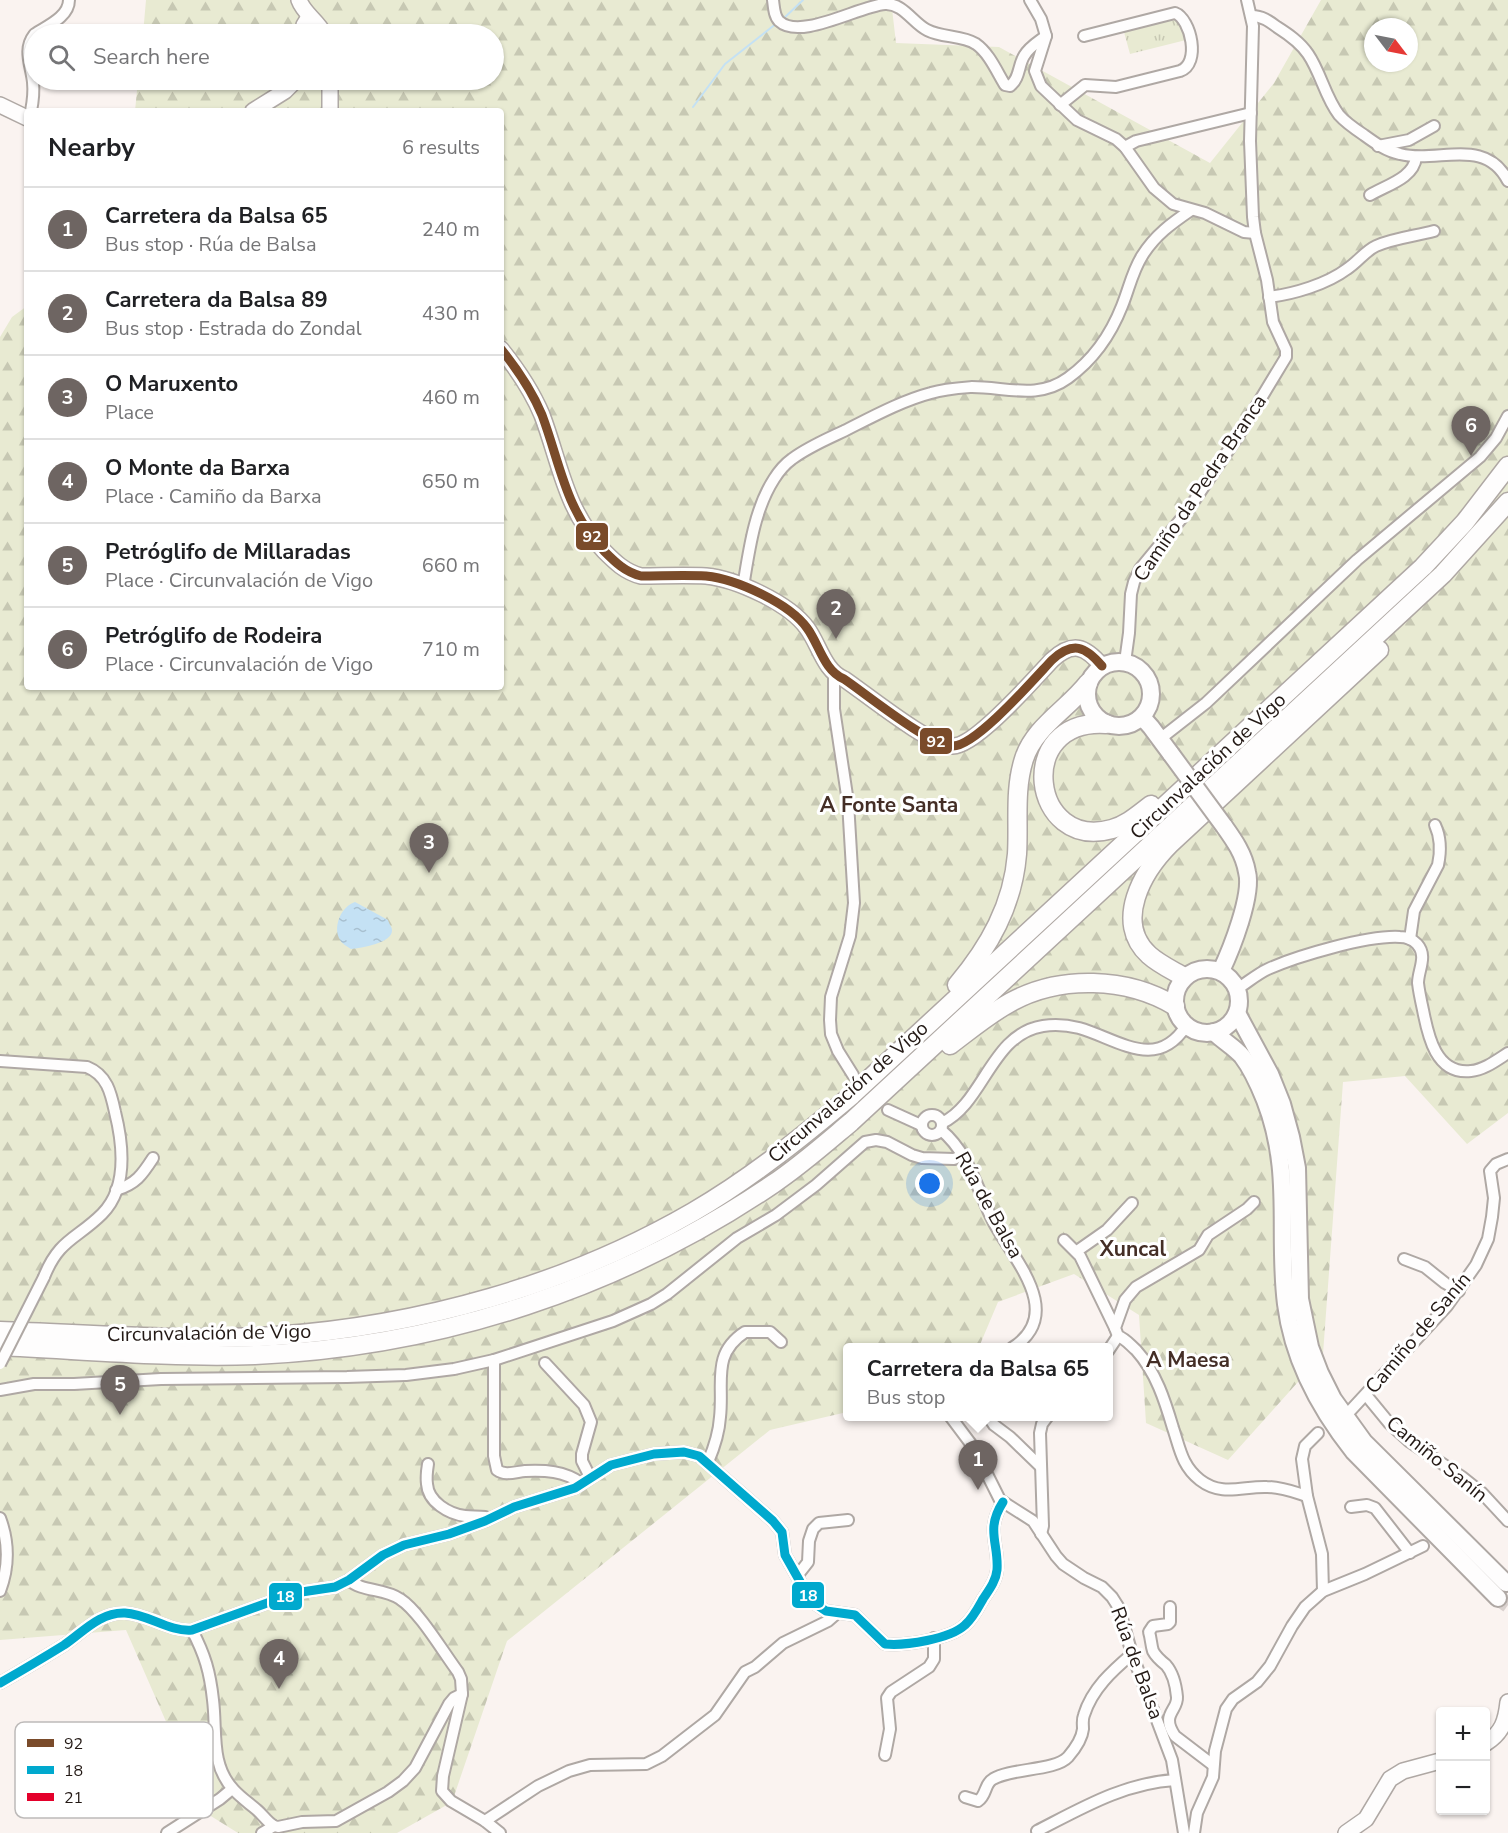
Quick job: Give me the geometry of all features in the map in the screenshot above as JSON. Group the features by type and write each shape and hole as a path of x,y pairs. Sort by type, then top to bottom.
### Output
{"highway":[{"name":"Circunvalación de Vigo","path":"0,1331 180,1337 274,1336 359,1327 452,1309 504,1294 589,1263 649,1236 693,1212 741,1182 813,1127 937,1016 1423,567 1465,522 1508,466"},
{"name":"Circunvalación de Vigo","path":"0,1346 186,1355 254,1355 318,1351 369,1344 476,1322 541,1301 597,1279 680,1239 774,1184 832,1138 898,1080 1443,574 1505,506"},
{"path":"1185,977 1149,956 1136,935 1133,921 1135,897 1152,865 1170,844 1428,603 1487,537 1505,506"},
{"path":"937,1016 947,997 990,941 1008,898 1017,854 1019,776 1024,757 1033,739 1077,697 1088,683"},
{"path":"1106,724 1093,723 1070,730 1052,746 1043,766 1043,790 1051,807 1063,820 1083,830 1113,829 1127,822 1149,806 1240,726 1266,712"},
{"path":"832,1138 850,1131 866,1119 947,1048 989,1015 1035,992 1078,983 1098,983 1136,989 1157,996 1174,1006"}],"main road":[{"path":"1113,662 1125,662 1137,667 1149,682 1150,700 1142,717 1136,722 1121,727 1106,724 1094,716 1088,704 1088,683 1102,666 1113,662"},
{"path":"1142,717 1224,826 1244,859 1248,881 1242,913 1221,971"},
{"path":"1202,968 1221,971 1228,976 1237,989 1239,1005 1237,1013 1228,1025 1214,1032 1197,1032 1186,1026 1177,1014 1174,996 1178,985 1185,977 1202,968"},
{"path":"1214,1032 1240,1054 1250,1067 1272,1120 1284,1186 1286,1305 1303,1370 1316,1397 1333,1425 1354,1452 1502,1590 1364,1442 1337,1406 1320,1373 1306,1332 1300,1299 1297,1168 1291,1137 1282,1104 1270,1074 1237,1013"}],"street":[{"path":"50,24 66,12 69,0"},
{"path":"299,0 309,17 317,24"},
{"path":"773,0 775,15 780,22 789,27 808,26 865,9 885,4 892,5 907,13 927,30 975,44 982,50 1005,85 1010,86 1018,76 1024,56 1030,47 1046,36"},
{"path":"1030,0 1041,19 1046,36 1035,71 1041,86 1059,105 1077,120 1116,139 1125,147 1140,170 1166,200 1221,219 1244,232 1255,233"},
{"name":"Camiño da Pedra Branca","path":"1125,662 1131,594 1140,569 1186,513 1285,363 1286,350 1273,321 1255,233 1251,169 1254,46 1252,16 1247,0"},
{"path":"1059,105 1085,85 1116,87 1185,70 1191,62 1191,42 1185,20 1177,13 1084,36"},
{"path":"1252,16 1259,16 1269,21 1302,47 1314,64 1338,113 1350,126 1378,146 1416,157 1480,156 1498,166 1508,181"},
{"path":"305,24 309,17"},
{"path":"31,108 34,90"},
{"path":"258,108 286,90"},
{"path":"330,90 330,108"},
{"path":"0,105 24,117"},
{"path":"1125,147 1136,141 1251,113"},
{"path":"1378,146 1409,140 1434,126"},
{"path":"1370,195 1407,174 1413,169 1416,157"},
{"path":"743,587 752,540 766,493 778,473 791,460 804,450 869,418 933,392 974,387 1034,392 1060,384 1084,365 1109,334 1136,268 1150,245 1166,228 1191,210"},
{"path":"1269,297 1303,290 1347,270 1367,251 1377,246 1434,231"},
{"path":"504,353 517,370 541,412 565,489 578,516 590,535 610,558 630,574 707,576 743,587 784,606 807,627 834,675 834,709 848,801 854,903 850,936 831,997 830,1020 831,1034 838,1051 854,1075"},
{"path":"1160,739 1206,703 1357,560 1480,457 1496,438 1508,416"},
{"path":"834,675 844,679 931,738 953,746 967,743 978,734 1052,660 1066,649 1081,648 1091,654 1102,666"},
{"path":"1410,939 1414,911 1438,865 1440,856 1439,835 1435,825"},
{"path":"1237,989 1264,971 1306,955 1399,936 1417,944 1421,952 1418,987 1428,1036 1442,1060 1454,1069 1470,1071 1484,1067 1508,1053"},
{"path":"888,1110 921,1125 928,1135 935,1135 965,1105 1011,1042 1040,1026 1069,1026 1130,1047 1148,1050 1168,1045 1186,1026"},
{"path":"0,1061 87,1067 102,1075 112,1098 122,1160 110,1206 53,1257 0,1364"},
{"path":"921,1125 924,1118 931,1115 938,1117 941,1127"},
{"name":"Rúa de Balsa","path":"941,1127 963,1155 994,1223 1024,1269 1032,1291 1035,1306 1033,1324 1025,1338 1018,1343"},
{"path":"0,1390 34,1384 161,1379 406,1375 454,1369 495,1360 613,1321 667,1294 737,1238 776,1215 816,1185 865,1142 876,1140 887,1142 922,1158 954,1159 963,1155"},
{"path":"116,1190 130,1186 153,1158"},
{"name":"Camiño de Sanín","path":"1352,1410 1459,1291 1476,1265 1488,1239 1494,1198 1490,1171 1496,1164 1508,1159"},
{"path":"1112,1343 1125,1300 1136,1287 1199,1250 1208,1235 1254,1202"},
{"path":"1077,1251 1107,1230 1132,1203"},
{"path":"1064,1240 1077,1251 1117,1332 1144,1359 1156,1381 1174,1430 1179,1454 1200,1480 1225,1491 1267,1487 1307,1496"},
{"path":"1404,1258 1425,1267 1459,1291"},
{"path":"708,1462 718,1433 721,1361 726,1350 745,1332 770,1332 781,1342"},
{"path":"495,1360 494,1456 497,1470 502,1474 525,1471 565,1473 585,1480"},
{"path":"545,1363 584,1405 591,1422 582,1454 585,1480"},
{"name":"Camiño Sanín","path":"1366,1395 1389,1423 1410,1442 1482,1493 1508,1521"},
{"name":"Rúa de Balsa","path":"954,1421 974,1448 998,1497 1028,1517 1063,1564 1102,1587 1112,1597 1122,1617 1132,1654 1172,1760 1184,1833"},
{"path":"991,1421 1041,1467"},
{"path":"1041,1534 1043,1526 1040,1433 1044,1421"},
{"path":"1318,1433 1309,1440 1302,1452 1307,1496 1322,1554 1323,1591"},
{"path":"0,1683 108,1616 129,1614 179,1630 192,1630 296,1593 335,1587 349,1580 383,1555 404,1545 448,1534 485,1521 514,1507 575,1488 611,1465 654,1454 693,1453 708,1462 773,1521 782,1532 785,1555 807,1594 817,1605 836,1614 855,1615 885,1644 910,1645 962,1628 994,1583 997,1562 994,1523 1003,1502"},
{"path":"428,1464 426,1486 438,1504 449,1511 465,1516 485,1517 485,1521"},
{"path":"1351,1507 1372,1506 1410,1553"},
{"path":"0,1518 7,1546 7,1560 0,1591"},
{"path":"797,1576 808,1562 809,1541 813,1528 819,1523 848,1520"},
{"path":"1194,1833 1197,1813 1213,1777 1212,1765 1229,1703 1257,1682 1270,1666 1298,1616 1311,1599 1323,1591 1365,1574 1423,1545"},
{"path":"349,1580 360,1587 391,1594 412,1608 458,1672 462,1694 443,1776 442,1791 451,1801 485,1821 500,1833"},
{"path":"1161,1728 1164,1727 1166,1716 1176,1704 1177,1694 1170,1670 1154,1653 1149,1632 1153,1626 1168,1624 1171,1618 1170,1607"},
{"path":"485,1821 538,1785 569,1771 590,1765 646,1764 662,1756 715,1715 745,1672 755,1667 783,1643 828,1621 836,1614"},
{"path":"192,1630 206,1656 214,1702 214,1735 222,1772 232,1789 274,1826"},
{"path":"885,1755 890,1729 887,1698 891,1692 929,1667 934,1659 934,1638"},
{"path":"965,1797 978,1801 984,1796 987,1785 993,1779 1027,1769 1056,1765 1066,1759 1081,1735 1084,1714 1095,1690 1132,1654"},
{"path":"262,1833 274,1826 336,1821 388,1792 415,1768 449,1704 462,1694"},
{"path":"1490,1739 1505,1728 1508,1702"},
{"path":"1170,1713 1173,1734 1212,1765"},
{"path":"1346,1833 1364,1828 1390,1779 1436,1762"},
{"path":"1037,1831 1120,1791 1141,1784 1175,1780"},
{"path":"213,1803 232,1789"},
{"path":"167,1833 190,1818"}],"green space":[{"path":"146,0 891,0 896,43 999,47 1210,163 1274,83 1321,0 1508,0 1508,1113 1467,1144 1405,1076 1343,1082 1323,1354 1228,1460 1146,1423 1139,1315 1074,1274 998,1302 981,1343 843,1343 843,1413 770,1430 507,1641 452,1802 397,1833 238,1833 213,1817 213,1722 166,1722 126,1630 0,1640 0,337 12,317 24,308 24,690 504,690 504,108 135,108 137,90 504,90 504,24 144,24"},
{"path":"1175,19 1180,22 1186,40 1130,54 1124,32"}],"water":[{"path":"355,902 388,920 392,930 391,935 376,944 351,949 342,943 338,935 338,923 342,912"}],"waterway":[{"path":"782,20 803,0"},
{"path":"693,107 725,64 777,23"}],"tunnel":[{"path":"1498,1598 1508,1605"}],"transit line":[{"name":"92","path":"504,353 524,380 538,406 572,503 591,535 612,559 625,569 641,576 718,578 746,587 775,601 807,628 831,670 930,738 953,746 976,735 990,724 1052,660 1066,650 1073,648 1084,650 1102,666"},
{"name":"18","path":"0,1683 108,1616 134,1614 175,1628 192,1630 295,1593 335,1587 349,1580 383,1555 404,1545 449,1534 485,1521 514,1507 575,1488 611,1465 654,1454 684,1452 699,1456 773,1521 782,1532 785,1555 807,1594 817,1605 826,1611 855,1615 885,1644 904,1644 927,1640 949,1634 965,1625 992,1585 997,1570 995,1521 1003,1502"}],"place":[{"name":"Petróglifo de Rodeira","path":"1471,456"},
{"name":"Carretera da Balsa 89","path":"836,639"},
{"name":"O Maruxento","path":"429,873"},
{"name":"Petróglifo de Millaradas","path":"120,1415"},
{"name":"Carretera da Balsa 65","path":"978,1490"},
{"name":"O Monte da Barxa","path":"279,1689"}],"district":[{"name":"A Fonte Santa","path":"889,805"},
{"name":"Xuncal","path":"1133,1249"},
{"name":"A Maesa","path":"1188,1360"}]}
